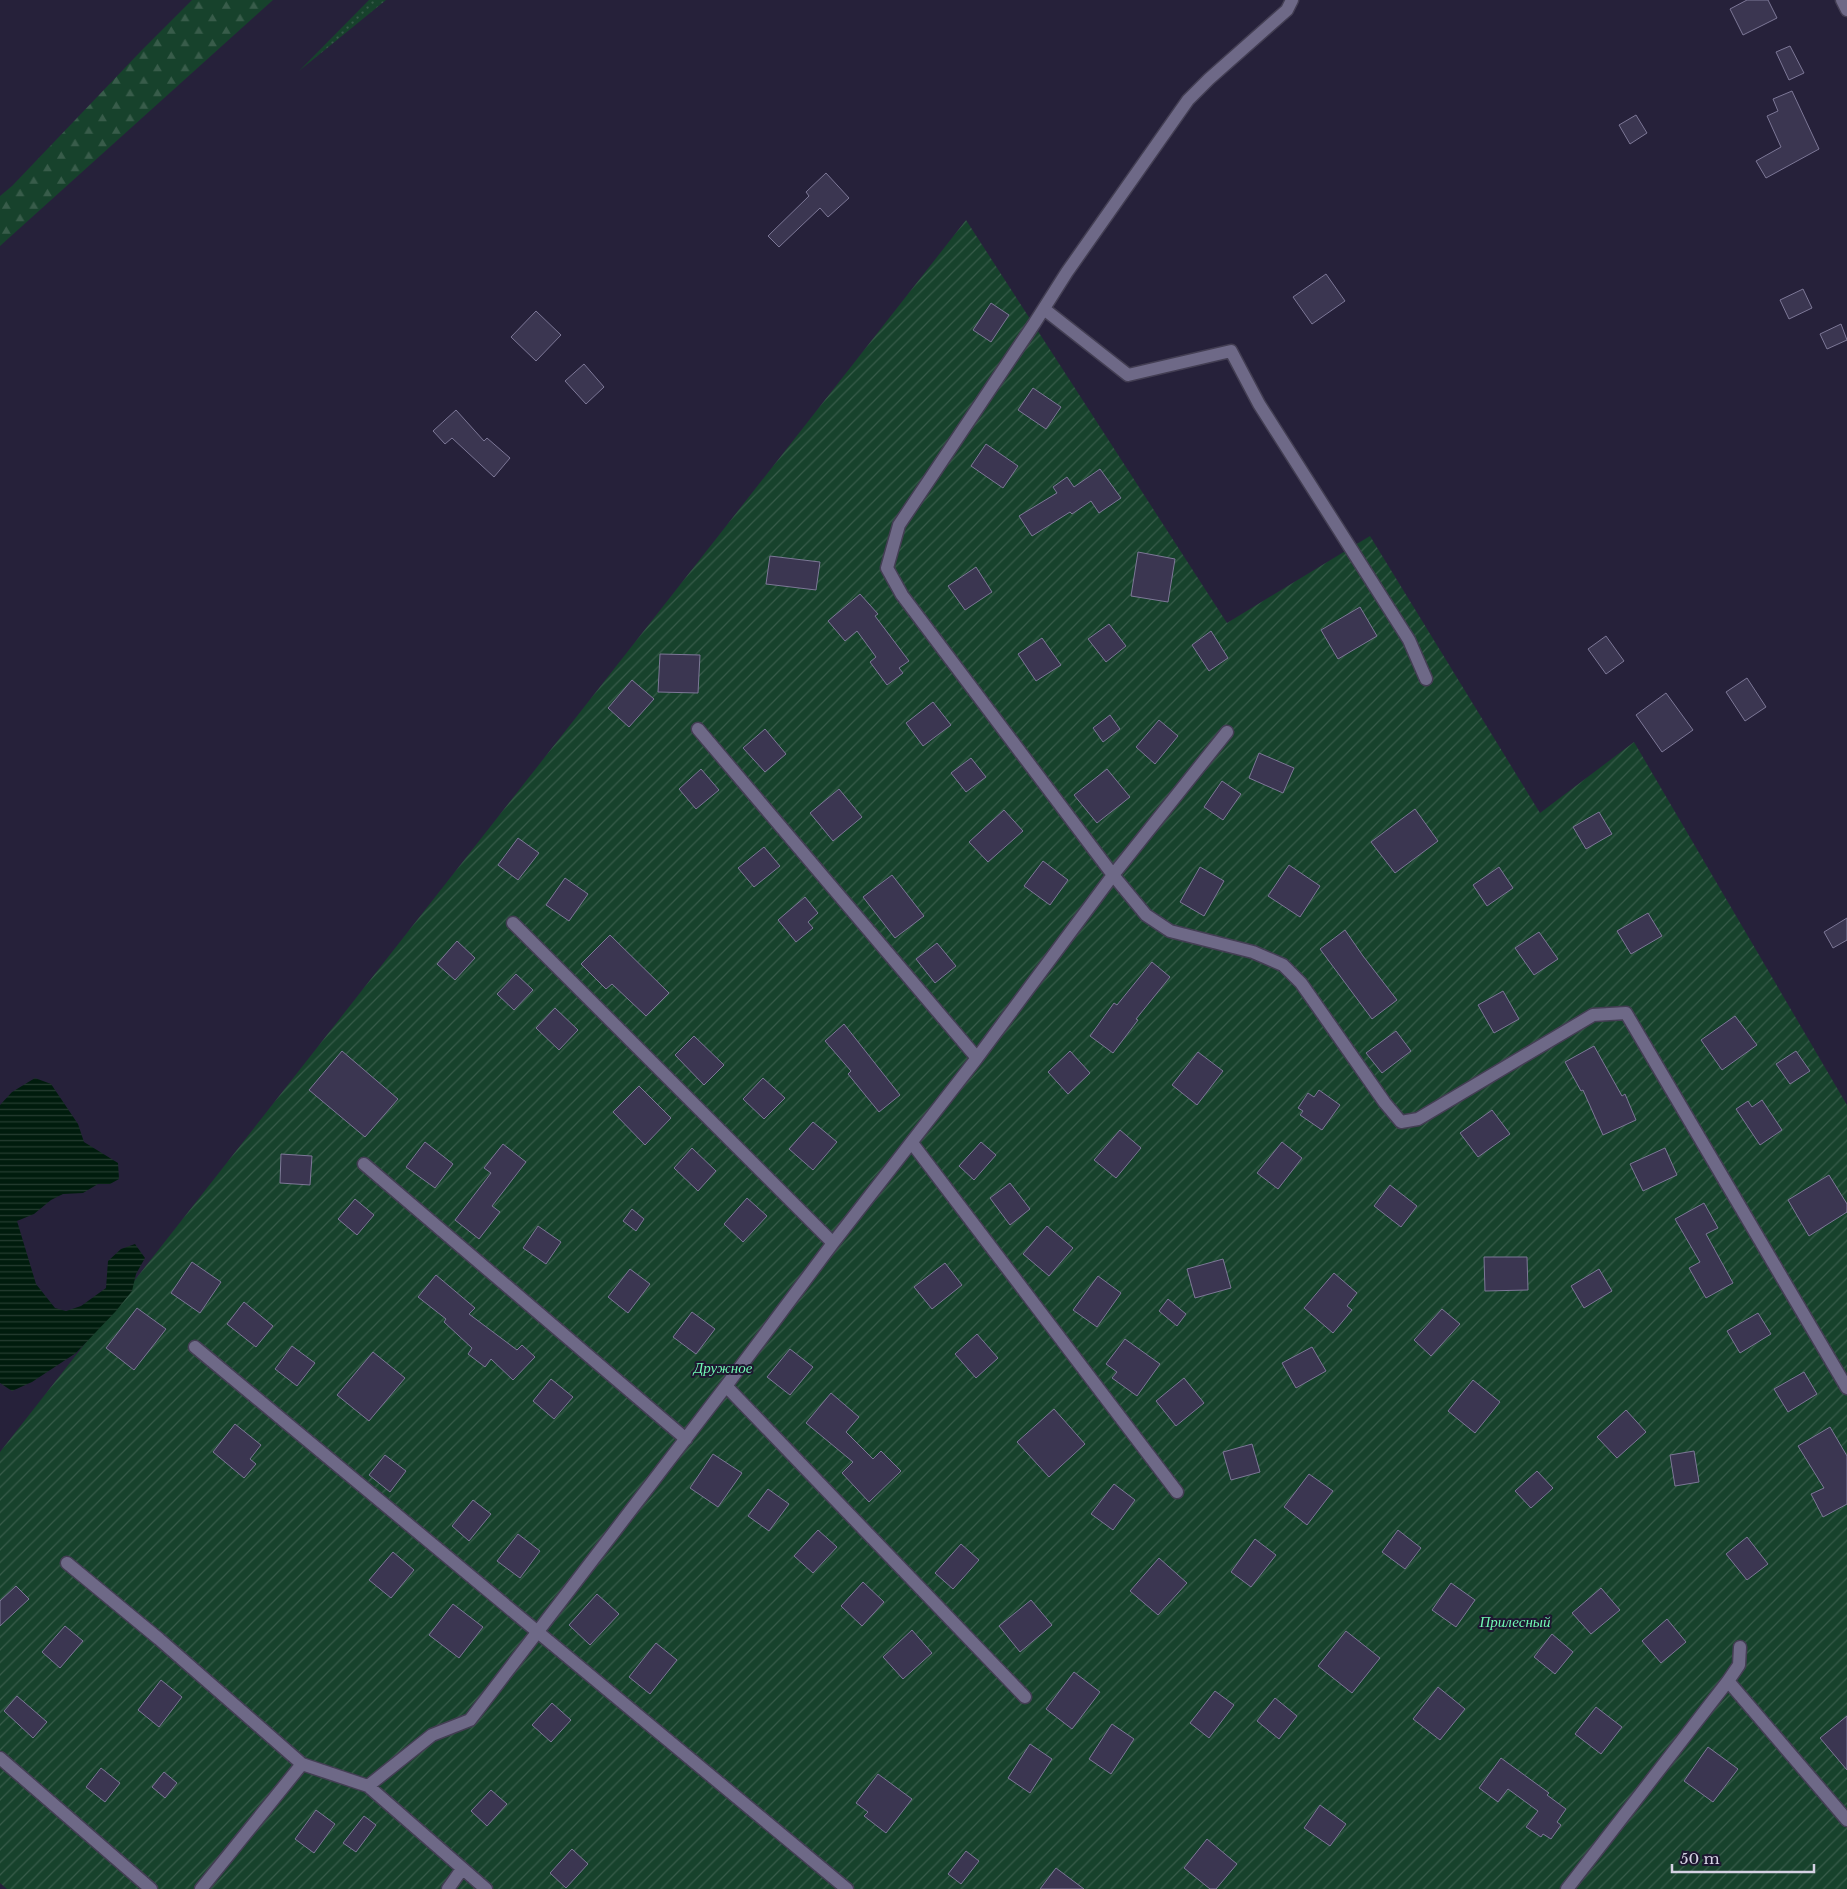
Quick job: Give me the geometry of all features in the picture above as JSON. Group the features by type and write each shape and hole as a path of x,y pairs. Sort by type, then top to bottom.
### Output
{"street":[{"path":"1292,0 1286,10 1188,100 1067,272 899,525 887,568 908,603 1113,875 1146,915 1170,930 1253,952 1283,965 1301,983 1385,1103 1401,1122 1418,1119 1593,1016 1626,1013 1847,1388"},
{"path":"1842,0 1847,10"},
{"path":"1044,309 1128,375 1231,351 1259,404 1409,640 1426,679"},
{"path":"698,729 977,1058"},
{"path":"368,1786 432,1735 470,1720 686,1439 833,1243 977,1058 1113,875 1227,732"},
{"path":"513,923 833,1243"},
{"path":"912,1143 1177,1492"},
{"path":"364,1164 686,1439"},
{"path":"194,1347 847,1889"},
{"path":"726,1386 1025,1697"},
{"path":"67,1563 160,1639 302,1764 368,1786 486,1889"},
{"path":"1568,1889 1728,1681 1739,1665 1740,1647"},
{"path":"1728,1681 1847,1820"},
{"path":"0,1758 151,1889"},
{"path":"201,1889 302,1764"},
{"path":"448,1889 462,1869"}],"green space":[{"path":"192,0 273,0 0,246 0,196 12,186"},
{"path":"369,0 386,0 299,71"},
{"name":"Дружное","path":"966,220 1227,623 1370,536 1540,813 1634,742 1847,1105 1847,1889 7,1889 0,1883 0,1452"}],"shaded area":[{"path":"35,1078 51,1084 78,1124 84,1142 118,1163 119,1179 110,1184 98,1184 83,1193 63,1194 51,1200 34,1214 17,1221 36,1284 55,1308 66,1311 81,1306 106,1288 108,1261 121,1249 135,1244 145,1258 136,1274 132,1291 116,1311 76,1353 32,1382 12,1391 0,1383 0,1105 12,1092"}],"building":[{"path":"1747,0 1768,0 1777,18 1743,35 1730,9"},
{"path":"1790,46 1804,73 1789,80 1776,52"},
{"path":"1792,91 1819,149 1766,178 1756,161 1781,147 1767,116 1778,111 1773,99"},
{"path":"1636,115 1647,133 1630,144 1619,125"},
{"path":"826,173 849,198 828,217 820,208 779,247 768,236 809,196 806,192"},
{"path":"1326,274 1345,301 1312,324 1293,297"},
{"path":"1803,289 1812,308 1789,319 1780,300"},
{"path":"991,303 1009,315 991,342 973,330"},
{"path":"536,311 561,335 536,361 511,337"},
{"path":"1841,324 1847,340 1827,349 1820,334"},
{"path":"584,364 604,387 586,404 565,381"},
{"path":"1033,388 1061,407 1046,429 1018,410"},
{"path":"456,410 484,441 487,438 510,458 494,477 452,438 445,444 433,431"},
{"path":"986,444 1018,466 1003,488 971,466"},
{"path":"1100,469 1121,498 1099,513 1091,501 1032,536 1019,516 1057,493 1053,487 1067,477 1074,487"},
{"path":"1138,552 1175,559 1168,602 1131,596"},
{"path":"770,556 820,562 816,590 766,584"},
{"path":"976,567 992,592 965,610 948,586"},
{"path":"860,594 878,614 875,616 909,661 899,668 903,673 887,685 870,662 876,657 857,631 845,641 828,621"},
{"path":"1360,607 1377,636 1338,659 1321,630"},
{"path":"1109,624 1126,646 1106,662 1088,639"},
{"path":"1211,631 1228,658 1209,671 1192,645"},
{"path":"1606,636 1624,661 1606,674 1588,649"},
{"path":"1042,638 1061,665 1036,681 1018,654"},
{"path":"660,654 700,655 698,693 658,692"},
{"path":"1747,678 1766,707 1745,721 1726,692"},
{"path":"632,680 654,699 629,727 608,708"},
{"path":"1666,693 1693,730 1662,752 1636,715"},
{"path":"933,702 951,725 923,746 906,723"},
{"path":"1110,715 1120,729 1103,742 1093,728"},
{"path":"1159,720 1178,736 1155,764 1136,747"},
{"path":"765,729 786,754 765,772 743,748"},
{"path":"1259,753 1294,768 1283,793 1249,778"},
{"path":"971,758 986,777 966,792 951,773"},
{"path":"701,769 719,790 696,809 679,789"},
{"path":"1107,769 1130,797 1097,823 1074,795"},
{"path":"1222,781 1241,794 1223,820 1204,807"},
{"path":"839,789 862,817 833,841 810,813"},
{"path":"1415,809 1438,841 1395,873 1371,842"},
{"path":"1004,810 1023,831 988,862 969,842"},
{"path":"1599,812 1612,834 1586,849 1573,827"},
{"path":"518,838 539,853 518,880 498,865"},
{"path":"764,847 780,866 754,887 738,868"},
{"path":"1043,861 1068,880 1050,905 1024,886"},
{"path":"1289,865 1320,886 1300,917 1268,896"},
{"path":"1200,867 1224,881 1204,916 1180,902"},
{"path":"1499,867 1513,888 1487,906 1473,885"},
{"path":"892,875 924,916 895,938 863,897"},
{"path":"565,878 588,894 569,921 546,905"},
{"path":"805,897 818,913 808,922 813,928 796,942 778,920"},
{"path":"1648,913 1662,936 1631,954 1617,931"},
{"path":"1847,918 1847,940 1833,948 1824,932"},
{"path":"1345,930 1397,1000 1372,1019 1320,949"},
{"path":"1539,932 1558,959 1534,975 1515,948"},
{"path":"610,935 669,993 646,1016 612,984 606,989 581,964"},
{"path":"457,941 475,958 455,980 437,964"},
{"path":"937,943 956,966 935,983 916,959"},
{"path":"1152,962 1170,977 1136,1019 1138,1020 1113,1053 1090,1036 1114,1003 1117,1005"},
{"path":"516,974 533,990 514,1010 497,994"},
{"path":"1503,991 1519,1019 1494,1033 1478,1005"},
{"path":"555,1008 578,1030 559,1050 536,1028"},
{"path":"1735,1016 1757,1045 1722,1070 1701,1040"},
{"path":"844,1024 900,1095 879,1112 848,1074 851,1071 825,1041"},
{"path":"1396,1031 1411,1051 1382,1073 1366,1053"},
{"path":"694,1036 724,1065 704,1085 675,1055"},
{"path":"1594,1046 1622,1096 1625,1094 1636,1120 1603,1135 1583,1090 1581,1091 1565,1062"},
{"path":"342,1051 398,1099 365,1137 309,1090"},
{"path":"1070,1051 1090,1073 1068,1094 1048,1072"},
{"path":"1796,1051 1810,1071 1790,1084 1776,1064"},
{"path":"1198,1052 1223,1071 1197,1105 1172,1085"},
{"path":"763,1078 785,1098 764,1119 743,1099"},
{"path":"639,1086 671,1118 645,1145 613,1112"},
{"path":"1319,1090 1340,1105 1322,1130 1300,1115 1303,1111 1298,1108 1308,1093 1314,1097"},
{"path":"1762,1100 1782,1130 1760,1145 1736,1109 1748,1101 1752,1107"},
{"path":"1492,1110 1510,1134 1478,1157 1460,1133"},
{"path":"813,1122 837,1142 813,1170 789,1149"},
{"path":"1120,1130 1141,1148 1116,1178 1094,1160"},
{"path":"425,1142 453,1164 435,1188 406,1167"},
{"path":"981,1142 996,1155 974,1180 959,1166"},
{"path":"1282,1142 1302,1158 1278,1189 1257,1173"},
{"path":"503,1144 526,1162 492,1206 500,1212 479,1239 455,1220 491,1173 484,1168"},
{"path":"692,1148 716,1171 698,1191 674,1168"},
{"path":"1665,1148 1677,1175 1643,1191 1630,1164"},
{"path":"281,1154 312,1156 310,1185 280,1183"},
{"path":"1829,1175 1847,1204 1847,1212 1809,1236 1788,1200"},
{"path":"1010,1183 1030,1209 1010,1225 990,1198"},
{"path":"1390,1185 1417,1206 1401,1227 1374,1206"},
{"path":"747,1198 767,1216 743,1242 724,1224"},
{"path":"355,1199 374,1215 357,1235 338,1219"},
{"path":"1704,1203 1718,1228 1706,1234 1733,1283 1706,1298 1689,1268 1700,1262 1675,1219"},
{"path":"632,1209 644,1219 636,1231 623,1221"},
{"path":"538,1226 561,1242 546,1264 523,1248"},
{"path":"1047,1226 1073,1248 1049,1276 1023,1254"},
{"path":"1484,1257 1527,1257 1528,1290 1485,1291"},
{"path":"1223,1259 1231,1288 1195,1298 1187,1269"},
{"path":"192,1262 221,1282 200,1313 171,1293"},
{"path":"945,1263 962,1285 932,1309 914,1287"},
{"path":"630,1269 650,1284 628,1313 608,1297"},
{"path":"1599,1269 1612,1291 1584,1308 1571,1286"},
{"path":"1334,1273 1357,1293 1347,1306 1352,1310 1333,1333 1304,1308"},
{"path":"436,1275 475,1308 469,1314 517,1350 522,1345 535,1357 513,1380 491,1359 485,1367 468,1354 472,1348 444,1322 446,1319 418,1297"},
{"path":"1098,1276 1121,1293 1097,1327 1073,1310"},
{"path":"1168,1299 1186,1314 1177,1326 1159,1311"},
{"path":"244,1302 273,1326 256,1347 227,1324"},
{"path":"137,1308 166,1329 134,1370 106,1348"},
{"path":"1442,1309 1460,1324 1431,1356 1414,1340"},
{"path":"692,1312 715,1329 696,1354 673,1337"},
{"path":"1758,1313 1771,1334 1740,1353 1727,1331"},
{"path":"977,1334 998,1358 976,1378 955,1354"},
{"path":"1125,1339 1160,1364 1137,1396 1112,1378 1117,1372 1106,1364"},
{"path":"292,1346 315,1363 297,1386 275,1369"},
{"path":"1312,1347 1326,1371 1296,1388 1282,1363"},
{"path":"790,1349 813,1367 790,1395 767,1377"},
{"path":"373,1352 405,1378 369,1421 337,1395"},
{"path":"1804,1372 1817,1394 1788,1412 1774,1389"},
{"path":"1184,1378 1204,1403 1176,1426 1156,1401"},
{"path":"551,1379 573,1397 554,1419 533,1401"},
{"path":"1473,1380 1500,1402 1475,1433 1448,1411"},
{"path":"831,1393 859,1417 846,1432 873,1459 881,1451 901,1471 869,1502 842,1473 853,1462 806,1423"},
{"path":"1054,1409 1085,1444 1049,1477 1017,1442"},
{"path":"1626,1410 1646,1432 1617,1458 1597,1437"},
{"path":"235,1424 261,1445 250,1459 256,1464 244,1478 213,1452"},
{"path":"1830,1427 1847,1456 1847,1504 1823,1517 1811,1494 1824,1488 1798,1446"},
{"path":"1252,1444 1260,1472 1231,1480 1223,1452"},
{"path":"1694,1451 1699,1482 1675,1486 1670,1455"},
{"path":"713,1454 742,1473 718,1507 690,1488"},
{"path":"385,1455 406,1471 390,1492 369,1475"},
{"path":"1537,1471 1553,1488 1531,1508 1515,1491"},
{"path":"1309,1474 1333,1491 1307,1525 1284,1507"},
{"path":"1114,1484 1135,1500 1113,1530 1091,1514"},
{"path":"768,1489 789,1504 769,1531 748,1516"},
{"path":"473,1500 491,1514 469,1541 452,1526"},
{"path":"818,1530 837,1547 813,1573 794,1556"},
{"path":"1398,1530 1421,1548 1405,1569 1382,1552"},
{"path":"518,1534 540,1551 520,1578 497,1561"},
{"path":"1747,1537 1768,1564 1747,1580 1726,1554"},
{"path":"1255,1539 1276,1555 1251,1587 1231,1572"},
{"path":"961,1544 979,1560 953,1589 935,1573"},
{"path":"393,1552 414,1570 391,1598 369,1580"},
{"path":"1159,1558 1187,1583 1158,1615 1130,1591"},
{"path":"863,1582 884,1602 862,1626 841,1606"},
{"path":"1451,1583 1475,1600 1456,1627 1432,1610"},
{"path":"16,1586 29,1599 0,1626 0,1601"},
{"path":"1601,1588 1620,1610 1591,1634 1572,1613"},
{"path":"597,1594 619,1614 590,1645 569,1625"},
{"path":"1031,1600 1052,1625 1020,1652 999,1626"},
{"path":"453,1604 483,1627 459,1658 429,1635"},
{"path":"1667,1619 1686,1642 1661,1663 1642,1641"},
{"path":"65,1626 83,1641 60,1668 42,1652"},
{"path":"912,1630 932,1653 903,1679 883,1657"},
{"path":"1346,1631 1380,1658 1352,1693 1318,1666"},
{"path":"1552,1634 1573,1652 1555,1674 1534,1657"},
{"path":"656,1643 677,1660 650,1694 629,1677"},
{"path":"1074,1672 1100,1692 1072,1729 1046,1709"},
{"path":"161,1680 182,1697 159,1727 138,1710"},
{"path":"1438,1687 1465,1709 1440,1740 1413,1719"},
{"path":"1215,1691 1234,1705 1209,1738 1190,1723"},
{"path":"17,1696 47,1722 33,1738 4,1711"},
{"path":"1275,1698 1297,1716 1279,1739 1257,1721"},
{"path":"552,1703 571,1720 551,1742 532,1725"},
{"path":"1596,1707 1622,1727 1601,1754 1575,1734"},
{"path":"1847,1716 1847,1770 1820,1738"},
{"path":"1112,1724 1134,1739 1111,1774 1089,1759"},
{"path":"1030,1744 1052,1759 1030,1793 1008,1778"},
{"path":"1708,1747 1738,1769 1713,1802 1684,1781"},
{"path":"1501,1758 1549,1793 1547,1795 1566,1809 1557,1822 1561,1825 1551,1839 1543,1834 1541,1837 1526,1827 1538,1811 1508,1789 1498,1802 1479,1788"},
{"path":"101,1768 120,1783 105,1802 86,1787"},
{"path":"164,1772 177,1783 165,1798 152,1787"},
{"path":"878,1774 912,1799 886,1833 864,1816 868,1812 856,1803"},
{"path":"491,1790 507,1804 487,1826 471,1811"},
{"path":"1320,1805 1346,1824 1330,1846 1304,1828"},
{"path":"316,1810 335,1824 314,1853 295,1839"},
{"path":"364,1816 376,1825 356,1852 343,1843"},
{"path":"1207,1839 1237,1864 1216,1889 1210,1889 1184,1868"},
{"path":"572,1849 588,1864 566,1888 550,1873"},
{"path":"966,1851 979,1861 961,1884 948,1874"},
{"path":"1056,1868 1084,1889 1040,1889"}],"park label":[{"name":"Прилесный","path":"1515,1621"}]}
